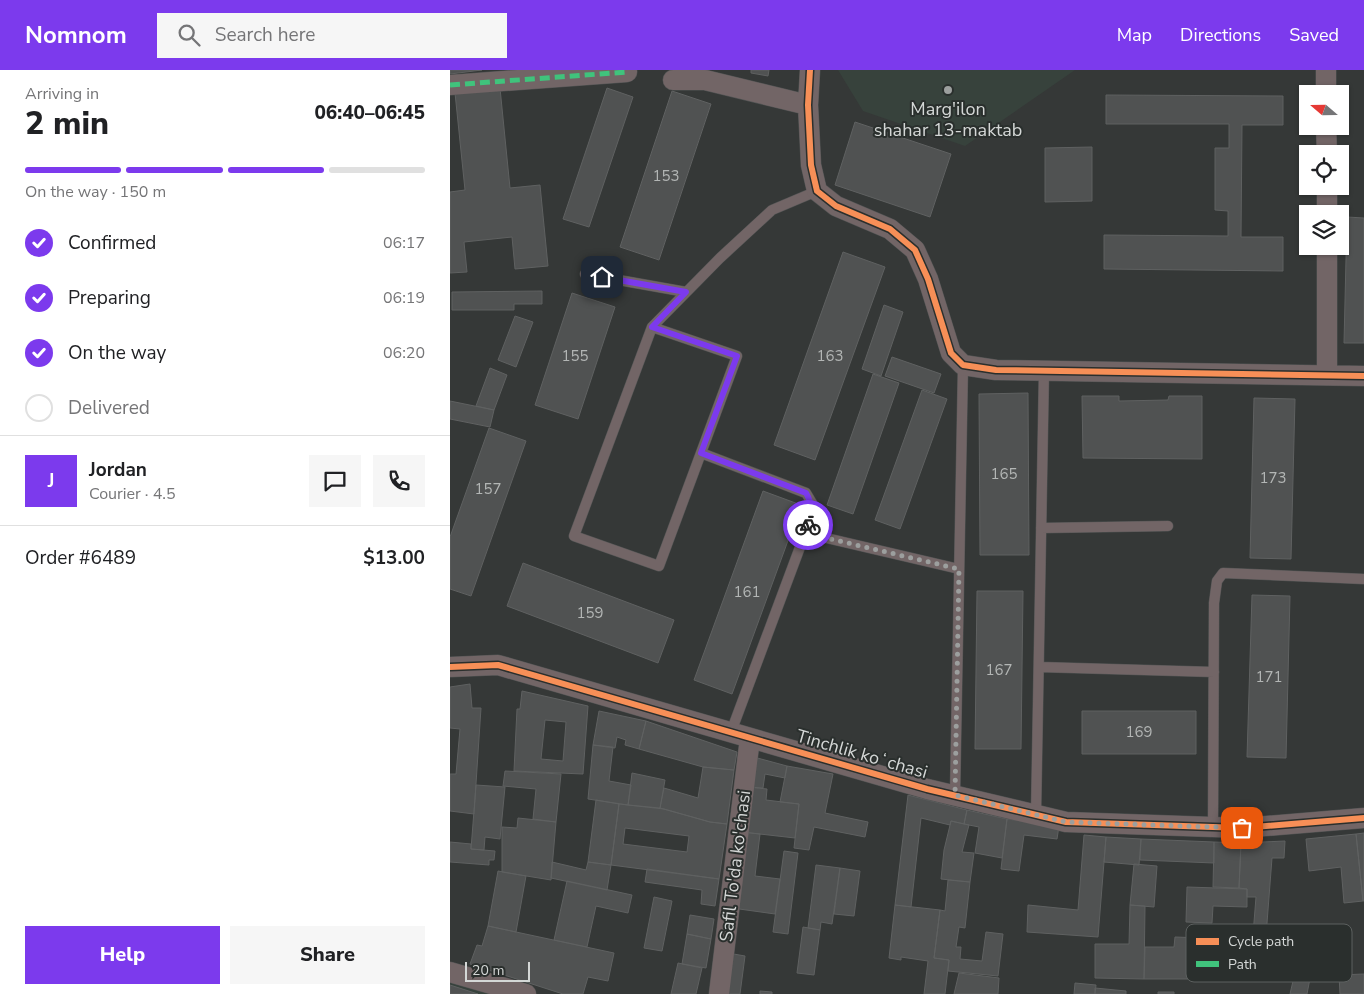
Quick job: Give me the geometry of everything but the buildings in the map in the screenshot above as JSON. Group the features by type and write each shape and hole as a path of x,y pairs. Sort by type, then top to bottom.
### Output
{"street":[{"path":"810,70 808,105 811,165 817,191 836,206 890,229 915,250 928,279 950,353 963,365 996,370 1364,376"},
{"path":"1326,70 1326,85"},
{"path":"450,85 627,72"},
{"path":"672,80 705,80 808,105"},
{"path":"1327,255 1328,374"},
{"name":"Tinchlik koʻchasi","path":"450,667 498,665 955,795 1066,822 1242,828 1364,818"},
{"name":"Safil To'da ko'chasi","path":"719,994 740,735"},
{"path":"450,972 526,994"}],"lane":[{"path":"652,327 737,356 659,566 574,536 652,327 720,258 772,210 817,191"},
{"path":"585,274 686,292"},
{"path":"955,795 963,365"},
{"path":"1036,815 1044,370"},
{"path":"701,453 806,493 812,503 812,515 740,735"},
{"path":"1041,528 1168,526"},
{"path":"805,533 959,569"},
{"path":"1213,827 1214,603 1217,581 1223,573 1364,579"},
{"path":"1039,667 1214,672"}],"shaded area":[{"name":"Marg'ilon shahar 13-maktab","path":"838,70 1075,70 965,146 863,111"},
{"path":"450,979 500,994 450,994"}],"marked path":[{"path":"450,85 627,72"}],"cycle path":[{"path":"810,70 808,105 811,165 817,191 836,206 890,229 915,250 928,279 951,353 963,365 996,370 1364,376"},
{"path":"450,667 498,665 927,789 1066,822 1242,828 1364,818"}],"way so far":[{"path":"808,525 805,533 959,569 955,795 1066,822 1242,828"}],"place":[{"name":"Marg'ilon shahar 13-maktab","path":"948,90"}],"route":[{"path":"602,277 686,292 652,327 737,356 701,453 806,493 812,503 812,515 808,525"}]}
